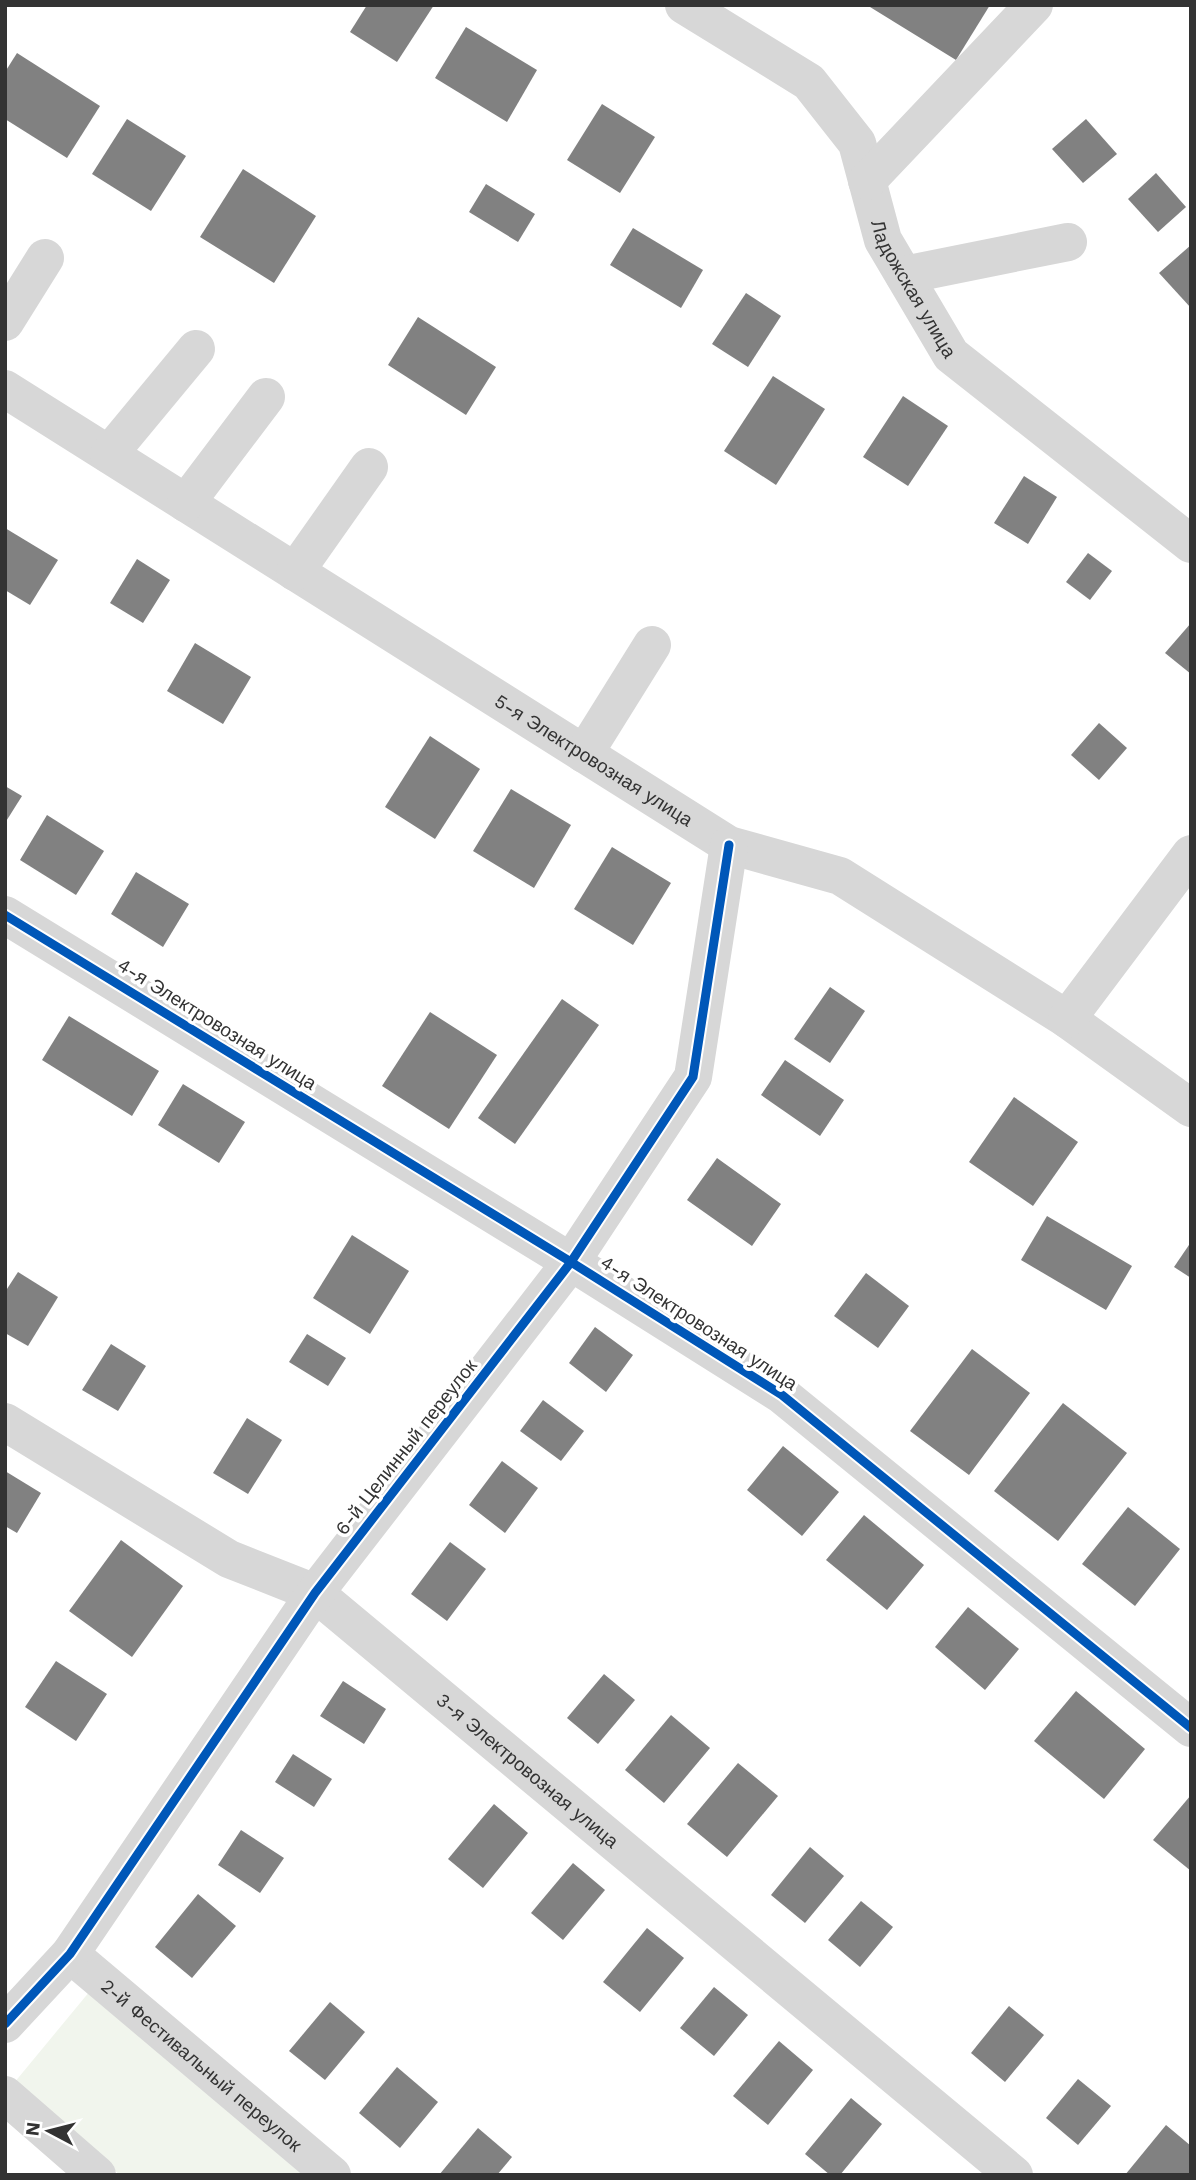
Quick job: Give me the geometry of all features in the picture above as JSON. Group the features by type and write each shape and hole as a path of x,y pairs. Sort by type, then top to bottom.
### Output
{"street":[{"name":"Ладожская улица","path":"684,5 809,82 857,143 883,240 951,355 1191,544"},
{"path":"867,181 1034,5"},
{"path":"904,275 1069,242"},
{"path":"5,322 45,258"},
{"path":"109,454 196,349"},
{"name":"5-я Электровозная улица","path":"5,388 729,845 839,876 1067,1019 1191,1108"},
{"path":"186,503 266,397"},
{"path":"295,572 369,467"},
{"path":"584,754 652,645"},
{"name":"6-й Целинный переулок","path":"5,2024 71,1954 315,1593 572,1262 693,1077 729,845"},
{"path":"1067,1019 1191,854"},
{"name":"4-я Электровозная улица","path":"5,915 572,1262 782,1395 1191,1728"},
{"name":"3-я Электровозная улица","path":"5,1422 229,1559 315,1593 1014,2175"},
{"name":"2-й Фестивальный переулок","path":"71,1954 332,2175"},
{"path":"5,2095 97,2175"}],"shaded area":[{"path":"90,1991 304,2175 120,2175 14,2083"}],"building":[{"path":"367,5 434,5 397,62 350,32"},
{"path":"990,5 956,60 870,7"},
{"path":"466,27 537,70 507,122 435,78"},
{"path":"17,53 100,106 67,158 5,119 5,72"},
{"path":"602,104 655,137 620,193 567,160"},
{"path":"127,119 186,156 151,211 92,174"},
{"path":"1086,119 1117,154 1083,183 1052,149"},
{"path":"243,169 316,216 274,283 200,237"},
{"path":"1156,173 1186,207 1158,232 1128,199"},
{"path":"486,184 535,214 518,242 469,212"},
{"path":"633,228 703,270 681,308 610,265"},
{"path":"1191,245 1191,308 1159,273"},
{"path":"746,293 781,316 748,367 712,344"},
{"path":"418,317 496,367 466,415 388,365"},
{"path":"773,376 825,409 776,485 724,451"},
{"path":"903,396 948,426 908,486 863,457"},
{"path":"1024,476 1057,497 1028,544 994,523"},
{"path":"5,528 58,560 30,605 5,590"},
{"path":"1088,553 1112,571 1090,600 1066,582"},
{"path":"137,559 170,580 143,623 110,603"},
{"path":"1191,623 1191,674 1165,653"},
{"path":"195,643 251,677 223,724 167,691"},
{"path":"1099,723 1127,748 1099,780 1071,755"},
{"path":"430,736 480,769 435,839 385,807"},
{"path":"5,786 22,796 5,823"},
{"path":"511,789 571,825 534,888 473,851"},
{"path":"47,815 104,851 76,895 20,860"},
{"path":"612,847 671,883 633,945 574,909"},
{"path":"136,872 189,904 163,947 111,914"},
{"path":"830,987 865,1011 830,1063 794,1039"},
{"path":"562,999 599,1025 515,1144 478,1118"},
{"path":"430,1012 497,1055 449,1129 382,1086"},
{"path":"69,1016 159,1071 132,1116 42,1060"},
{"path":"785,1060 844,1100 820,1136 761,1095"},
{"path":"183,1084 245,1122 219,1163 158,1125"},
{"path":"1014,1097 1078,1142 1033,1206 969,1162"},
{"path":"717,1158 781,1204 752,1246 687,1200"},
{"path":"1047,1216 1132,1266 1106,1310 1021,1260"},
{"path":"352,1235 409,1271 370,1334 313,1298"},
{"path":"1191,1242 1191,1278 1174,1267"},
{"path":"18,1272 58,1297 28,1346 5,1333 5,1292"},
{"path":"866,1273 909,1306 878,1348 834,1316"},
{"path":"595,1327 633,1355 606,1392 569,1363"},
{"path":"307,1334 346,1358 328,1386 289,1362"},
{"path":"111,1344 146,1366 118,1411 82,1390"},
{"path":"972,1349 1030,1393 969,1475 910,1431"},
{"path":"543,1400 584,1431 561,1461 520,1431"},
{"path":"1063,1403 1127,1453 1058,1541 994,1491"},
{"path":"247,1418 282,1440 248,1494 213,1473"},
{"path":"783,1446 839,1492 802,1536 747,1490"},
{"path":"502,1461 538,1488 505,1533 469,1505"},
{"path":"5,1471 41,1493 17,1533 5,1526"},
{"path":"1128,1507 1180,1549 1135,1606 1082,1564"},
{"path":"864,1515 924,1565 887,1610 826,1560"},
{"path":"121,1540 183,1586 132,1657 69,1611"},
{"path":"450,1542 486,1569 447,1621 411,1594"},
{"path":"968,1607 1019,1649 985,1690 935,1647"},
{"path":"56,1661 107,1694 76,1741 25,1707"},
{"path":"604,1674 635,1700 598,1744 567,1718"},
{"path":"343,1681 386,1709 364,1744 320,1716"},
{"path":"1076,1691 1145,1749 1104,1799 1034,1741"},
{"path":"671,1715 710,1748 664,1803 625,1770"},
{"path":"293,1754 332,1779 314,1807 275,1782"},
{"path":"738,1763 778,1796 727,1857 687,1824"},
{"path":"1191,1795 1191,1871 1153,1840"},
{"path":"494,1804 528,1833 483,1888 448,1859"},
{"path":"241,1830 284,1858 260,1893 218,1865"},
{"path":"810,1847 844,1876 805,1923 771,1895"},
{"path":"573,1863 605,1890 563,1940 531,1913"},
{"path":"198,1894 236,1926 192,1978 155,1947"},
{"path":"861,1901 893,1927 860,1967 828,1940"},
{"path":"647,1928 684,1958 640,2012 603,1982"},
{"path":"714,1987 748,2015 714,2056 680,2028"},
{"path":"330,2002 365,2032 325,2080 289,2051"},
{"path":"1009,2006 1044,2035 1005,2082 971,2053"},
{"path":"779,2041 813,2070 768,2125 733,2096"},
{"path":"397,2067 438,2102 400,2148 359,2113"},
{"path":"1078,2079 1111,2106 1078,2145 1046,2118"},
{"path":"851,2098 882,2124 840,2175 830,2175 805,2154"},
{"path":"1166,2125 1191,2146 1191,2175 1125,2175"},
{"path":"478,2128 512,2157 497,2175 439,2175"}],"cycle path":[{"path":"5,2024 70,1954 315,1593 571,1262 693,1077 729,845"},
{"path":"5,915 571,1262 782,1395 1191,1728"}]}
